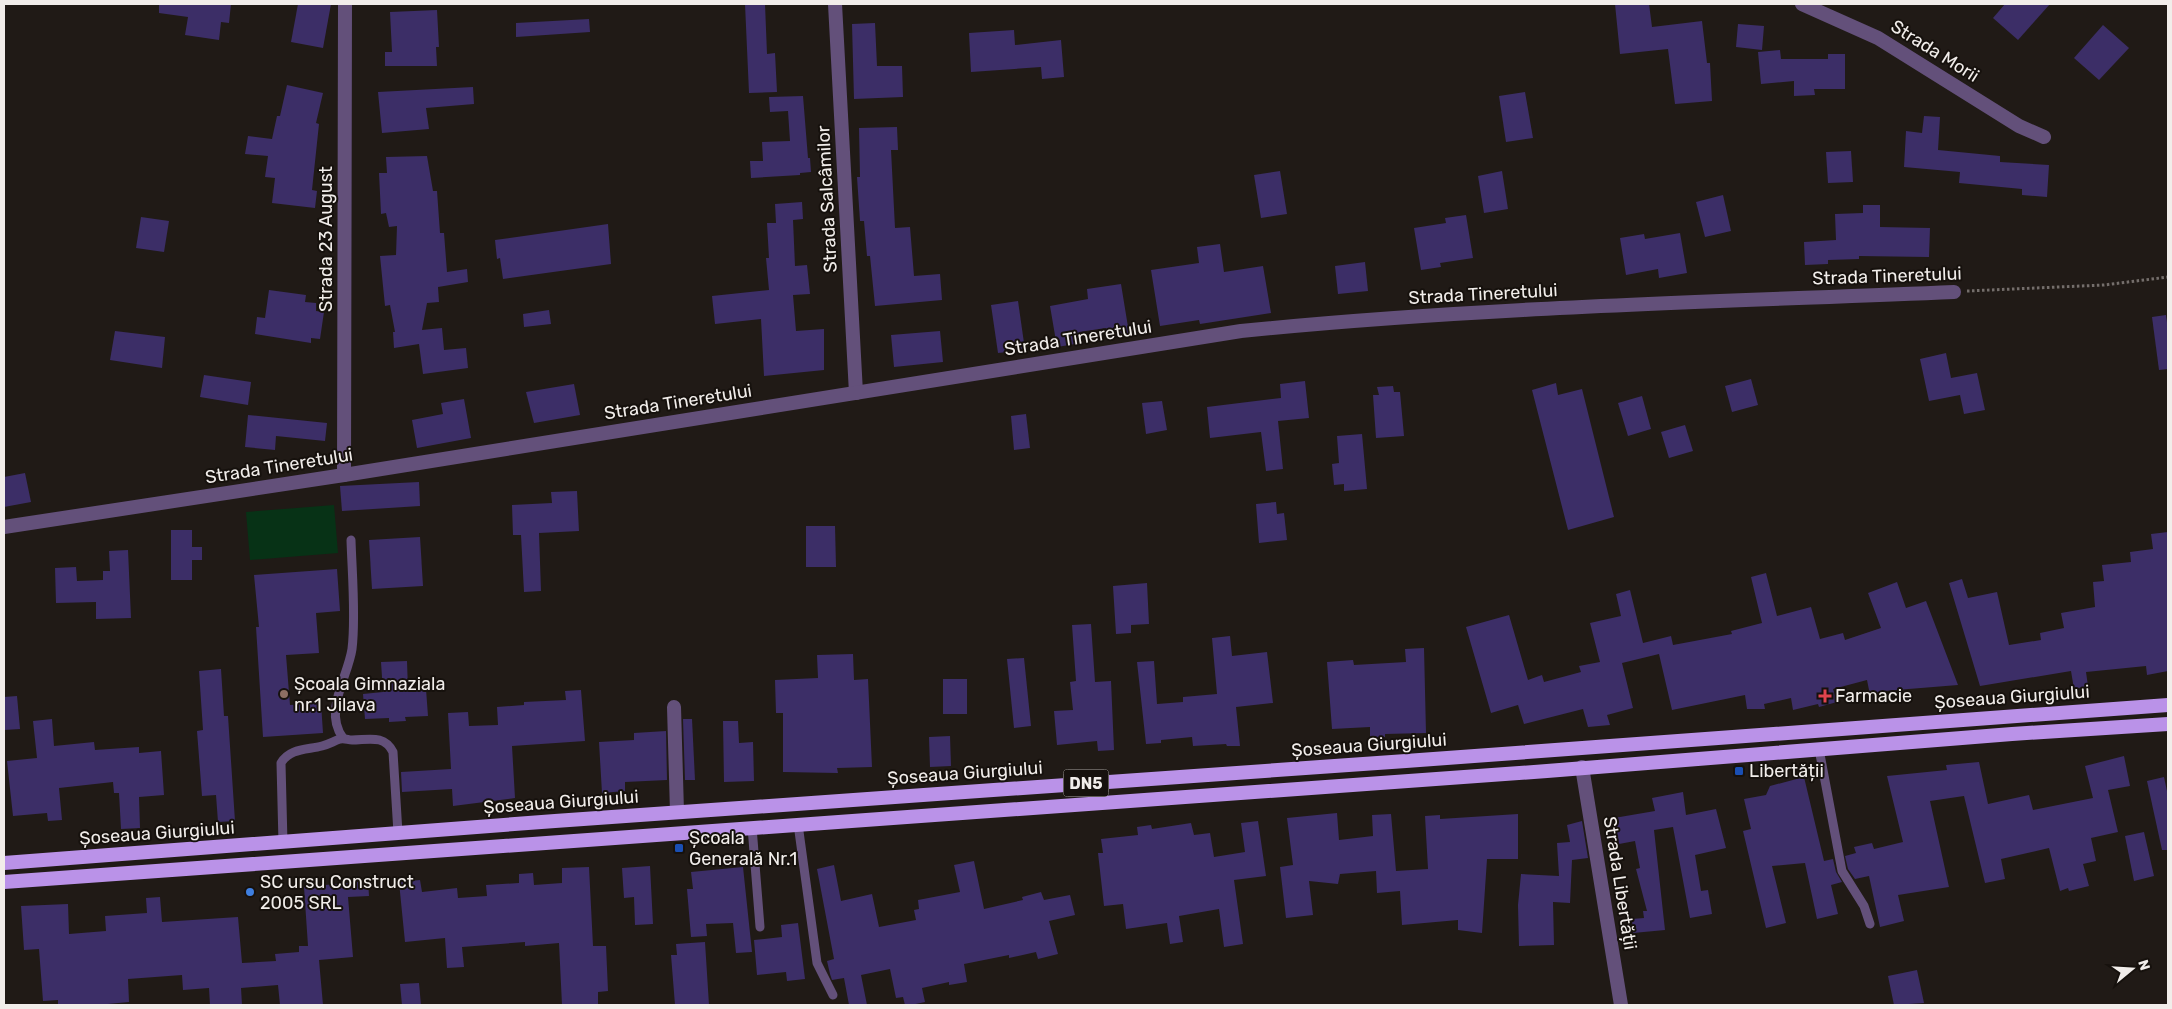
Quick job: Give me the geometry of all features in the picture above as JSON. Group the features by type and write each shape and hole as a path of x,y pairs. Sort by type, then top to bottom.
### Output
{"highway":[{"name":"Șoseaua Giurgiului","path":"4,863 677,812 2168,705"},
{"name":"Șoseaua Giurgiului","path":"4,882 2168,724"}],"street":[{"name":"Strada 23 August","path":"344,475 345,4"},
{"name":"Strada Salcâmilor","path":"835,4 856,392"},
{"name":"Strada Morii","path":"1802,4 1878,38 2019,126 2044,138"},
{"name":"Strada Tineretului","path":"4,526 344,475 1241,331 1340,321 1463,313 1954,292"},
{"path":"674,707 677,812"},
{"name":"Strada Libertății","path":"1582,767 1621,1005"}],"lane":[{"path":"351,540 352,647 349,666 339,694 336,716 338,732 343,738 350,740 382,740 389,744 393,752 398,833"},
{"path":"283,843 281,763 285,756 292,752 322,746 343,738"},
{"path":"1819,749 1842,872 1864,906 1870,924"},
{"path":"798,824 817,963 833,995"},
{"path":"752,827 760,927"}],"path":[{"name":"Strada Tineretului","path":"1954,292 2104,285 2168,277"}],"green space":[{"path":"334,505 338,553 250,560 246,512"}],"building":[{"path":"159,4 231,4 229,23 221,22 219,40 185,35 188,17 159,13"},
{"path":"298,4 331,4 323,48 291,42"},
{"path":"745,4 765,4 767,54 775,53 777,92 749,93"},
{"path":"1615,4 1649,4 1652,27 1702,21 1707,63 1710,63 1712,101 1675,104 1668,49 1620,54"},
{"path":"2005,4 2050,4 2018,40 1993,18"},
{"path":"437,10 439,47 436,47 437,66 385,66 385,52 392,52 390,12"},
{"path":"589,19 590,32 516,37 516,23"},
{"path":"875,23 877,66 902,66 903,97 854,99 852,24"},
{"path":"1738,24 1764,26 1762,50 1736,47"},
{"path":"2103,25 2129,48 2099,80 2074,58"},
{"path":"1014,30 1015,45 1061,40 1064,77 1042,79 1041,67 971,72 969,33"},
{"path":"1780,50 1781,59 1828,59 1828,54 1845,54 1845,89 1814,89 1815,95 1794,96 1794,81 1761,84 1758,52"},
{"path":"287,85 323,93 316,123 319,124 312,190 317,191 315,208 272,203 275,178 265,177 268,156 245,154 248,136 272,139 277,116 280,116"},
{"path":"473,87 474,104 426,108 429,129 382,133 378,92"},
{"path":"1525,92 1533,138 1506,142 1499,96"},
{"path":"803,96 808,158 810,158 811,172 800,173 800,175 751,178 750,161 763,161 762,142 790,141 788,111 770,112 769,97"},
{"path":"1924,116 1940,117 1938,150 2000,156 2000,162 2049,165 2047,197 2022,195 2022,189 1959,183 1960,172 1904,167 1906,131 1922,133"},
{"path":"897,127 898,150 891,150 895,228 910,227 914,276 940,274 942,300 875,306 870,256 867,256 864,221 860,221 857,177 860,177 859,128"},
{"path":"1851,151 1853,182 1828,183 1826,152"},
{"path":"427,156 433,191 437,191 440,233 444,233 447,272 467,269 468,282 438,287 439,302 427,303 422,330 442,328 444,350 466,348 468,368 423,374 419,344 394,348 393,332 395,332 390,305 385,306 380,256 396,255 397,226 389,227 386,213 381,214 379,173 387,173 386,157"},
{"path":"1280,171 1287,214 1261,218 1254,175"},
{"path":"1502,171 1508,209 1484,213 1478,176"},
{"path":"1723,195 1731,231 1705,237 1696,202"},
{"path":"802,202 803,219 793,220 795,266 807,265 810,294 793,295 796,331 824,329 824,370 764,376 761,319 715,324 712,296 769,290 766,258 769,258 767,223 776,223 775,204"},
{"path":"1863,205 1880,205 1880,227 1930,228 1929,257 1859,256 1859,259 1828,260 1828,264 1805,265 1804,242 1836,240 1835,214 1863,213"},
{"path":"1466,215 1473,258 1440,263 1441,267 1421,270 1414,228 1446,223 1445,218"},
{"path":"141,217 169,221 164,252 136,248"},
{"path":"608,224 611,264 503,279 500,258 497,259 495,240"},
{"path":"1680,233 1687,273 1659,278 1658,269 1626,275 1620,238 1644,234 1645,239"},
{"path":"1220,244 1224,272 1263,266 1271,313 1200,324 1199,320 1160,326 1151,270 1199,263 1197,247"},
{"path":"1365,262 1368,291 1338,294 1335,266"},
{"path":"1121,284 1129,333 1108,337 1106,328 1079,332 1081,343 1057,347 1050,306 1088,299 1087,289"},
{"path":"269,290 306,295 305,302 316,303 316,311 324,312 320,339 311,338 311,343 255,334 257,317 265,318"},
{"path":"1018,301 1025,350 998,353 991,305"},
{"path":"549,310 551,324 524,327 523,314"},
{"path":"2166,315 2168,369 2159,370 2152,317"},
{"path":"115,331 165,337 162,368 110,360"},
{"path":"940,331 943,362 894,367 891,335"},
{"path":"1946,353 1951,378 1977,373 1985,410 1964,414 1960,395 1929,401 1920,359"},
{"path":"204,375 251,382 248,405 200,397"},
{"path":"1751,379 1758,405 1732,412 1725,386"},
{"path":"1305,381 1309,418 1278,421 1283,469 1266,471 1261,432 1210,438 1207,407 1281,398 1280,384"},
{"path":"1556,383 1558,395 1582,389 1614,517 1568,530 1532,390"},
{"path":"574,384 580,415 534,423 526,392"},
{"path":"1393,386 1394,392 1400,392 1404,436 1376,438 1373,395 1379,395 1377,387"},
{"path":"1642,396 1651,429 1628,436 1618,403"},
{"path":"464,399 471,438 417,448 412,420 443,414 441,403"},
{"path":"1162,401 1167,430 1146,434 1142,403"},
{"path":"1026,414 1030,448 1014,450 1011,416"},
{"path":"248,415 327,423 325,441 276,436 275,450 245,447"},
{"path":"1685,425 1693,451 1669,458 1661,432"},
{"path":"1362,434 1367,489 1344,491 1344,484 1334,485 1332,464 1339,463 1337,436"},
{"path":"25,473 31,502 4,507 4,477"},
{"path":"419,482 420,506 342,511 340,486"},
{"path":"577,491 579,531 539,533 541,591 524,592 521,535 513,535 512,505 552,503 551,492"},
{"path":"1276,502 1277,514 1284,513 1287,540 1259,543 1256,504"},
{"path":"806,526 835,526 836,567 806,567"},
{"path":"171,530 192,530 192,547 202,547 202,560 192,560 192,580 171,580"},
{"path":"2168,532 2168,671 2147,675 2146,666 2086,672 2088,686 2074,689 2071,671 1980,686 1949,583 1962,579 1968,598 1997,592 2009,645 2041,640 2040,633 2064,628 2061,613 2095,607 2093,582 2104,581 2102,565 2131,562 2130,552 2153,549 2151,534"},
{"path":"420,537 423,586 372,589 369,540"},
{"path":"128,550 131,618 96,619 96,602 56,603 55,568 76,567 77,581 103,580 103,571 110,571 109,551"},
{"path":"337,569 340,611 316,613 319,653 286,655 290,705 321,703 323,733 263,737 256,627 259,627 254,575"},
{"path":"1766,573 1777,616 1811,607 1820,639 1843,633 1845,640 1881,628 1868,593 1897,582 1906,608 1926,601 1958,685 1884,691 1885,698 1871,700 1867,680 1833,689 1837,702 1819,707 1818,704 1793,710 1791,698 1764,704 1765,709 1747,709 1745,695 1672,710 1659,654 1622,663 1633,708 1607,715 1610,725 1588,727 1583,709 1524,724 1518,705 1491,713 1466,627 1509,615 1528,680 1542,675 1544,682 1581,672 1579,666 1600,662 1590,623 1621,616 1616,594 1630,590 1643,643 1671,636 1673,645 1732,634 1731,631 1762,623 1751,577"},
{"path":"1147,583 1149,624 1131,625 1131,633 1116,634 1113,586"},
{"path":"1091,624 1095,682 1111,681 1114,750 1098,751 1097,741 1057,745 1054,711 1073,710 1070,682 1076,681 1072,625"},
{"path":"1230,636 1232,656 1267,652 1273,703 1236,707 1240,746 1227,746 1226,744 1193,746 1192,737 1161,740 1161,743 1146,744 1137,662 1154,661 1157,704 1183,702 1183,697 1217,694 1212,638"},
{"path":"1424,648 1426,733 1385,734 1385,737 1370,738 1370,727 1332,729 1327,662 1353,660 1354,665 1406,662 1405,649"},
{"path":"853,654 854,680 868,679 872,767 837,768 838,773 783,772 783,713 776,713 775,680 818,678 817,655"},
{"path":"1024,658 1031,726 1014,728 1007,659"},
{"path":"407,661 408,690 426,689 428,716 405,717 406,721 389,722 389,718 365,719 363,694 383,692 381,662"},
{"path":"221,669 224,716 228,716 235,821 218,822 216,795 202,796 197,731 203,730 199,671"},
{"path":"943,679 967,679 967,714 943,714"},
{"path":"581,690 585,741 512,746 515,798 453,806 452,789 402,792 401,772 451,769 448,713 468,712 469,726 498,725 497,707 524,705 524,702 566,700 565,691"},
{"path":"17,696 20,729 4,730 4,697"},
{"path":"52,719 54,746 94,742 95,750 139,747 139,753 161,751 164,795 139,797 140,828 121,829 119,793 114,793 113,782 59,788 62,820 48,821 47,813 13,816 7,761 37,758 33,721"},
{"path":"683,719 692,719 695,780 685,780"},
{"path":"723,721 738,721 739,743 753,742 754,781 724,782"},
{"path":"666,731 667,780 625,782 625,791 602,793 599,742 634,740 634,733"},
{"path":"950,736 951,766 930,767 929,737"},
{"path":"2124,756 2130,786 2108,790 2118,832 2091,838 2096,861 2083,864 2089,886 2069,891 2068,888 2060,891 2049,848 2001,859 2005,879 1985,883 1964,796 1930,801 1949,887 1898,895 1904,921 1880,927 1869,876 1855,879 1848,869 1845,856 1856,853 1854,847 1872,843 1874,849 1903,842 1887,776 1947,770 1946,765 1979,762 1988,804 2029,795 2033,810 2093,798 2085,766"},
{"path":"1804,777 1824,861 1833,859 1836,872 1842,882 1831,885 1838,914 1817,919 1805,863 1772,866 1786,923 1766,928 1743,831 1751,829 1744,799 1766,795 1770,786"},
{"path":"2164,777 2168,796 2168,850 2162,850 2147,781"},
{"path":"1683,792 1686,815 1716,809 1726,848 1695,855 1701,891 1708,890 1712,914 1690,918 1673,827 1654,830 1665,930 1633,933 1632,919 1644,918 1643,911 1647,911 1636,869 1640,868 1635,841 1619,844 1614,818 1655,811 1652,798"},
{"path":"1337,813 1339,840 1373,836 1372,815 1391,814 1396,871 1428,869 1425,816 1440,815 1440,819 1518,814 1518,859 1487,859 1482,933 1458,930 1458,920 1402,925 1400,891 1377,893 1376,871 1340,874 1338,884 1309,881 1313,915 1286,918 1280,867 1293,865 1287,818"},
{"path":"1258,821 1266,876 1234,880 1243,944 1224,947 1219,909 1179,916 1183,942 1170,944 1167,923 1126,929 1123,904 1104,906 1098,853 1103,853 1101,839 1138,835 1137,827 1151,825 1152,829 1191,823 1194,835 1210,833 1214,857 1245,852 1241,823"},
{"path":"1582,821 1588,858 1572,860 1570,903 1553,902 1554,945 1519,946 1518,905 1521,874 1559,876 1557,843 1570,842 1567,825"},
{"path":"2144,832 2154,876 2134,881 2125,836"},
{"path":"974,861 984,909 1023,900 1022,897 1041,892 1044,900 1070,895 1075,915 1049,921 1058,954 1038,959 1036,952 964,964 967,982 949,985 949,982 922,988 925,1002 911,1005 905,1005 903,997 896,998 890,969 861,975 867,1005 849,1005 844,978 832,980 830,974 827,961 834,959 817,869 834,865 841,901 872,894 879,927 916,920 914,910 919,909 918,900 960,892 954,865"},
{"path":"650,866 653,924 635,925 634,897 624,898 622,868"},
{"path":"589,867 593,946 606,946 608,991 598,992 598,1004 562,1005 559,943 525,946 525,942 462,947 464,967 447,968 445,938 405,942 399,882 420,880 422,892 457,888 458,898 487,896 486,885 519,883 519,874 533,873 534,885 562,883 562,868"},
{"path":"743,867 752,952 736,953 733,923 706,924 707,936 691,937 687,889 693,889 691,872"},
{"path":"368,881 369,896 348,897 353,957 319,960 323,1005 280,1005 278,985 241,988 242,1005 210,1005 209,988 183,990 182,975 128,979 129,1002 97,1005 58,1005 58,1000 43,1001 39,949 24,950 21,906 68,904 69,934 106,931 105,916 147,913 146,898 160,897 162,922 238,917 242,963 276,961 275,954 299,952 299,946 308,946 304,887"},
{"path":"798,923 805,979 787,981 786,972 757,975 754,940 782,937 781,925"},
{"path":"705,942 709,1005 675,1005 671,955 677,955 676,944"},
{"path":"1917,970 1924,1003 1894,1005 1888,976"},
{"path":"419,983 421,1005 402,1005 400,984"}],"place":[{"name":"Școala Gimnaziala nr.1 Jilava","path":"284,694"},
{"name":"Farmacie","path":"1825,696"},
{"name":"Libertății","path":"1739,771"},
{"name":"Școala Generală Nr.1","path":"679,848"},
{"name":"SC ursu Construct 2005 SRL","path":"250,892"}]}
